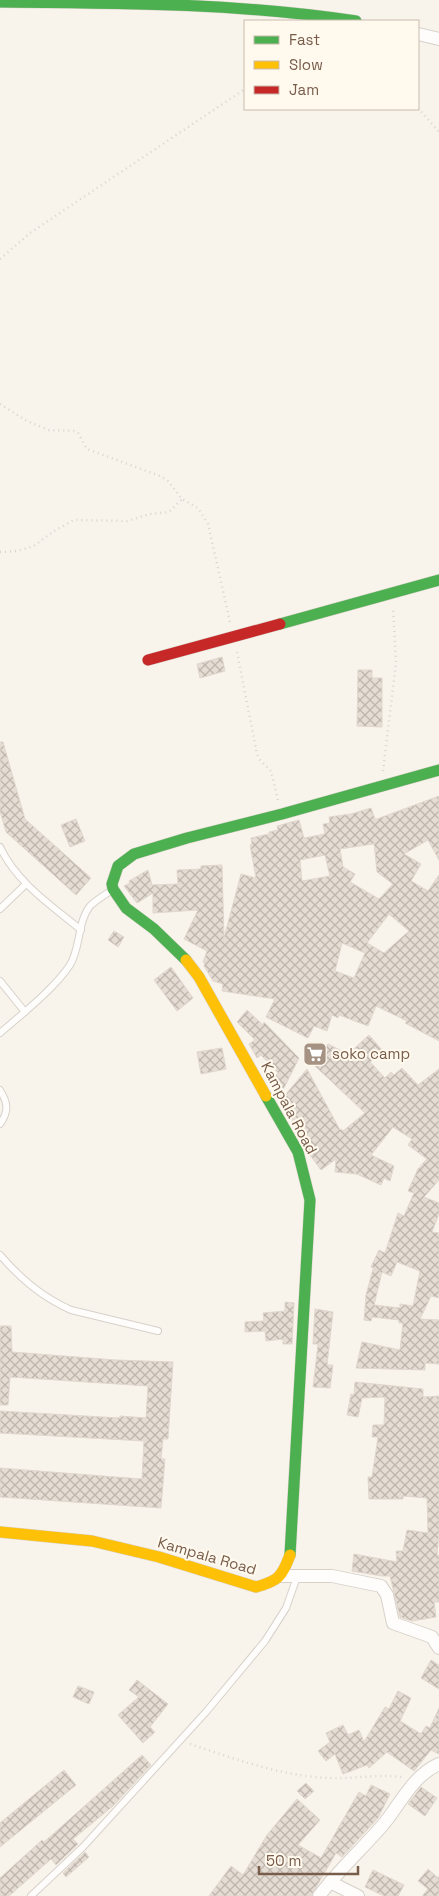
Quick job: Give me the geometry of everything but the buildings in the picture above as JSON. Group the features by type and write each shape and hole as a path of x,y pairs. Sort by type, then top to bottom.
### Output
{"street":[{"path":"0,2 225,3 302,11 351,20"},
{"path":"419,34 439,39"},
{"path":"148,660 439,580"},
{"path":"113,889 112,884 118,866 134,854 187,838 381,788 439,770"},
{"name":"Kampala Road","path":"0,1532 92,1541 159,1557 256,1588 272,1583 282,1576 291,1553 310,1200 305,1175 298,1152 199,977 185,959 160,935 126,908 113,889"},
{"path":"282,1576 332,1576 381,1586 387,1595 393,1623 432,1638 439,1648"},
{"path":"319,1896 382,1826 416,1779 430,1768 439,1764"},
{"path":"330,1882 358,1896"}],"lane":[{"path":"0,847 8,863 26,884 81,930"},
{"path":"0,909 26,884"},
{"path":"0,1033 25,1012 60,977 70,964 76,950 84,917 91,905 113,889"},
{"path":"0,981 25,1012"},
{"path":"0,1090 7,1104 4,1118 0,1124"},
{"path":"0,1255 41,1295 58,1304 71,1310 158,1331"},
{"path":"31,1896 83,1847 181,1740 265,1641 286,1608 297,1577"}],"path":[{"path":"0,259 30,233 244,90"},
{"path":"419,109 439,132"},
{"path":"0,404 49,430 74,431 78,433 88,449 168,480 182,499 198,508 208,524 234,637 257,754 260,760 272,771 282,814"},
{"path":"0,552 17,551 34,546 54,531 74,520 127,521 150,514 169,512 182,499"},
{"path":"381,788 396,663 392,593"},
{"path":"181,1740 256,1766 283,1773 330,1778 384,1775 416,1779"}],"traffic: fast":[{"path":"0,2 223,7 349,20"},
{"path":"280,624 439,580"},
{"path":"186,960 154,929 126,908 113,889 112,884 118,866 134,854 187,838 282,814 439,770"},
{"path":"266,1096 298,1152 310,1200 290,1555"}],"traffic: slow":[{"path":"186,960 199,977 266,1096"},
{"path":"0,1532 92,1541 159,1557 256,1587 269,1583 278,1577 282,1573 290,1555"}],"traffic: jam":[{"path":"148,660 280,624"}],"place":[{"name":"soko camp","path":"315,1054"}]}
